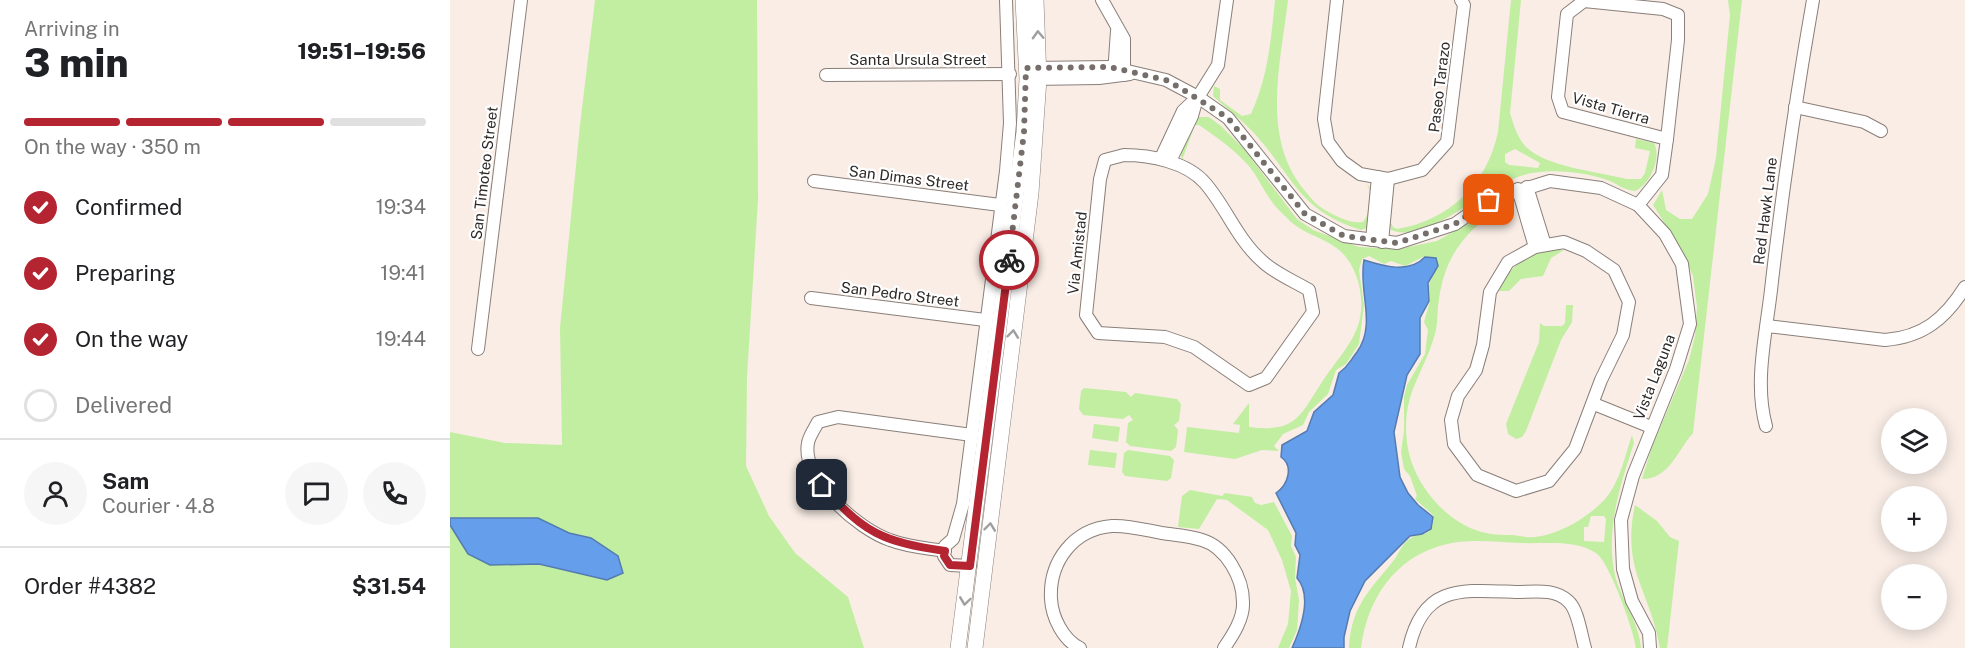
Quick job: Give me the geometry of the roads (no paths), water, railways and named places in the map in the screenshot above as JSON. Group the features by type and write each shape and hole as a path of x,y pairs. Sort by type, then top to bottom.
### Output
{"main road":[{"path":"958,648 1033,73 1023,0"},
{"path":"975,648 1030,193 1036,0"}],"street":[{"name":"San Timoteo Street","path":"478,349 521,0"},
{"path":"970,566 950,565 944,556 945,546 953,539 963,504 1010,123 1006,0"},
{"path":"1102,0 1117,31 1122,73"},
{"path":"1165,160 1192,116 1197,97 1218,65 1227,0"},
{"path":"1337,0 1324,119 1328,142 1342,161 1360,174 1383,178 1377,241"},
{"name":"Paseo Tarazo","path":"1383,178 1422,170 1448,142 1464,5 1461,0"},
{"name":"Red Hawk Lane","path":"1766,426 1760,403 1767,326 1795,107 1813,0"},
{"name":"Vista Tierra","path":"1638,205 1662,175 1668,139 1678,15 1663,9 1584,1 1567,14 1558,97 1563,112 1668,139"},
{"name":"Vista Laguna","path":"1033,73 1122,73 1166,80 1228,118 1305,214 1344,236 1397,243 1455,224 1489,200 1550,181 1601,188 1638,205 1665,234 1682,264 1690,324 1676,369 1651,426 1621,520 1623,569 1632,601 1649,633 1650,648"},
{"name":"Santa Ursula Street","path":"826,75 1010,74"},
{"path":"1795,107 1863,122 1881,131"},
{"name":"Via Amistad","path":"1124,155 1165,160 1204,181 1235,230 1262,262 1309,290 1314,312 1266,378 1249,386 1194,347 1165,337 1098,333 1086,315 1100,179 1105,160 1124,155"},
{"name":"San Dimas Street","path":"814,181 1000,206"},
{"path":"1522,188 1540,246"},
{"path":"1564,242 1586,251 1614,270 1629,302 1623,335 1601,380 1594,404 1575,449 1549,481 1516,491 1477,475 1454,444 1451,420 1458,396 1476,370 1484,345 1490,292 1508,262 1540,246 1564,242"},
{"path":"1767,326 1902,339 1922,332 1941,320 1965,287"},
{"name":"San Pedro Street","path":"811,298 986,320"},
{"path":"1594,404 1651,426"},
{"path":"945,551 914,547 888,540 858,524 840,507 810,466 807,442 818,422 838,417 972,435"},
{"path":"1080,648 1060,628 1052,608 1050,584 1061,555 1074,540 1089,532 1112,526 1204,540 1219,550 1240,581 1244,603 1236,629 1224,648"},
{"path":"1409,648 1414,624 1433,603 1458,590 1557,592 1571,603 1585,648"}],"water":[{"path":"1425,257 1436,258 1438,266 1428,283 1429,301 1420,318 1420,354 1407,375 1394,432 1400,477 1408,493 1433,517 1431,529 1422,534 1410,536 1365,581 1350,611 1344,648 1292,648 1302,622 1305,603 1302,585 1297,578 1300,555 1295,545 1296,533 1276,493 1284,485 1288,475 1287,465 1281,457 1282,445 1307,431 1314,412 1333,395 1339,373 1349,363 1363,341 1366,330 1364,260 1387,266 1404,267 1419,262"},
{"path":"450,518 538,518 569,533 591,538 618,556 623,573 607,580 539,564 490,565 468,554 450,525"}]}
